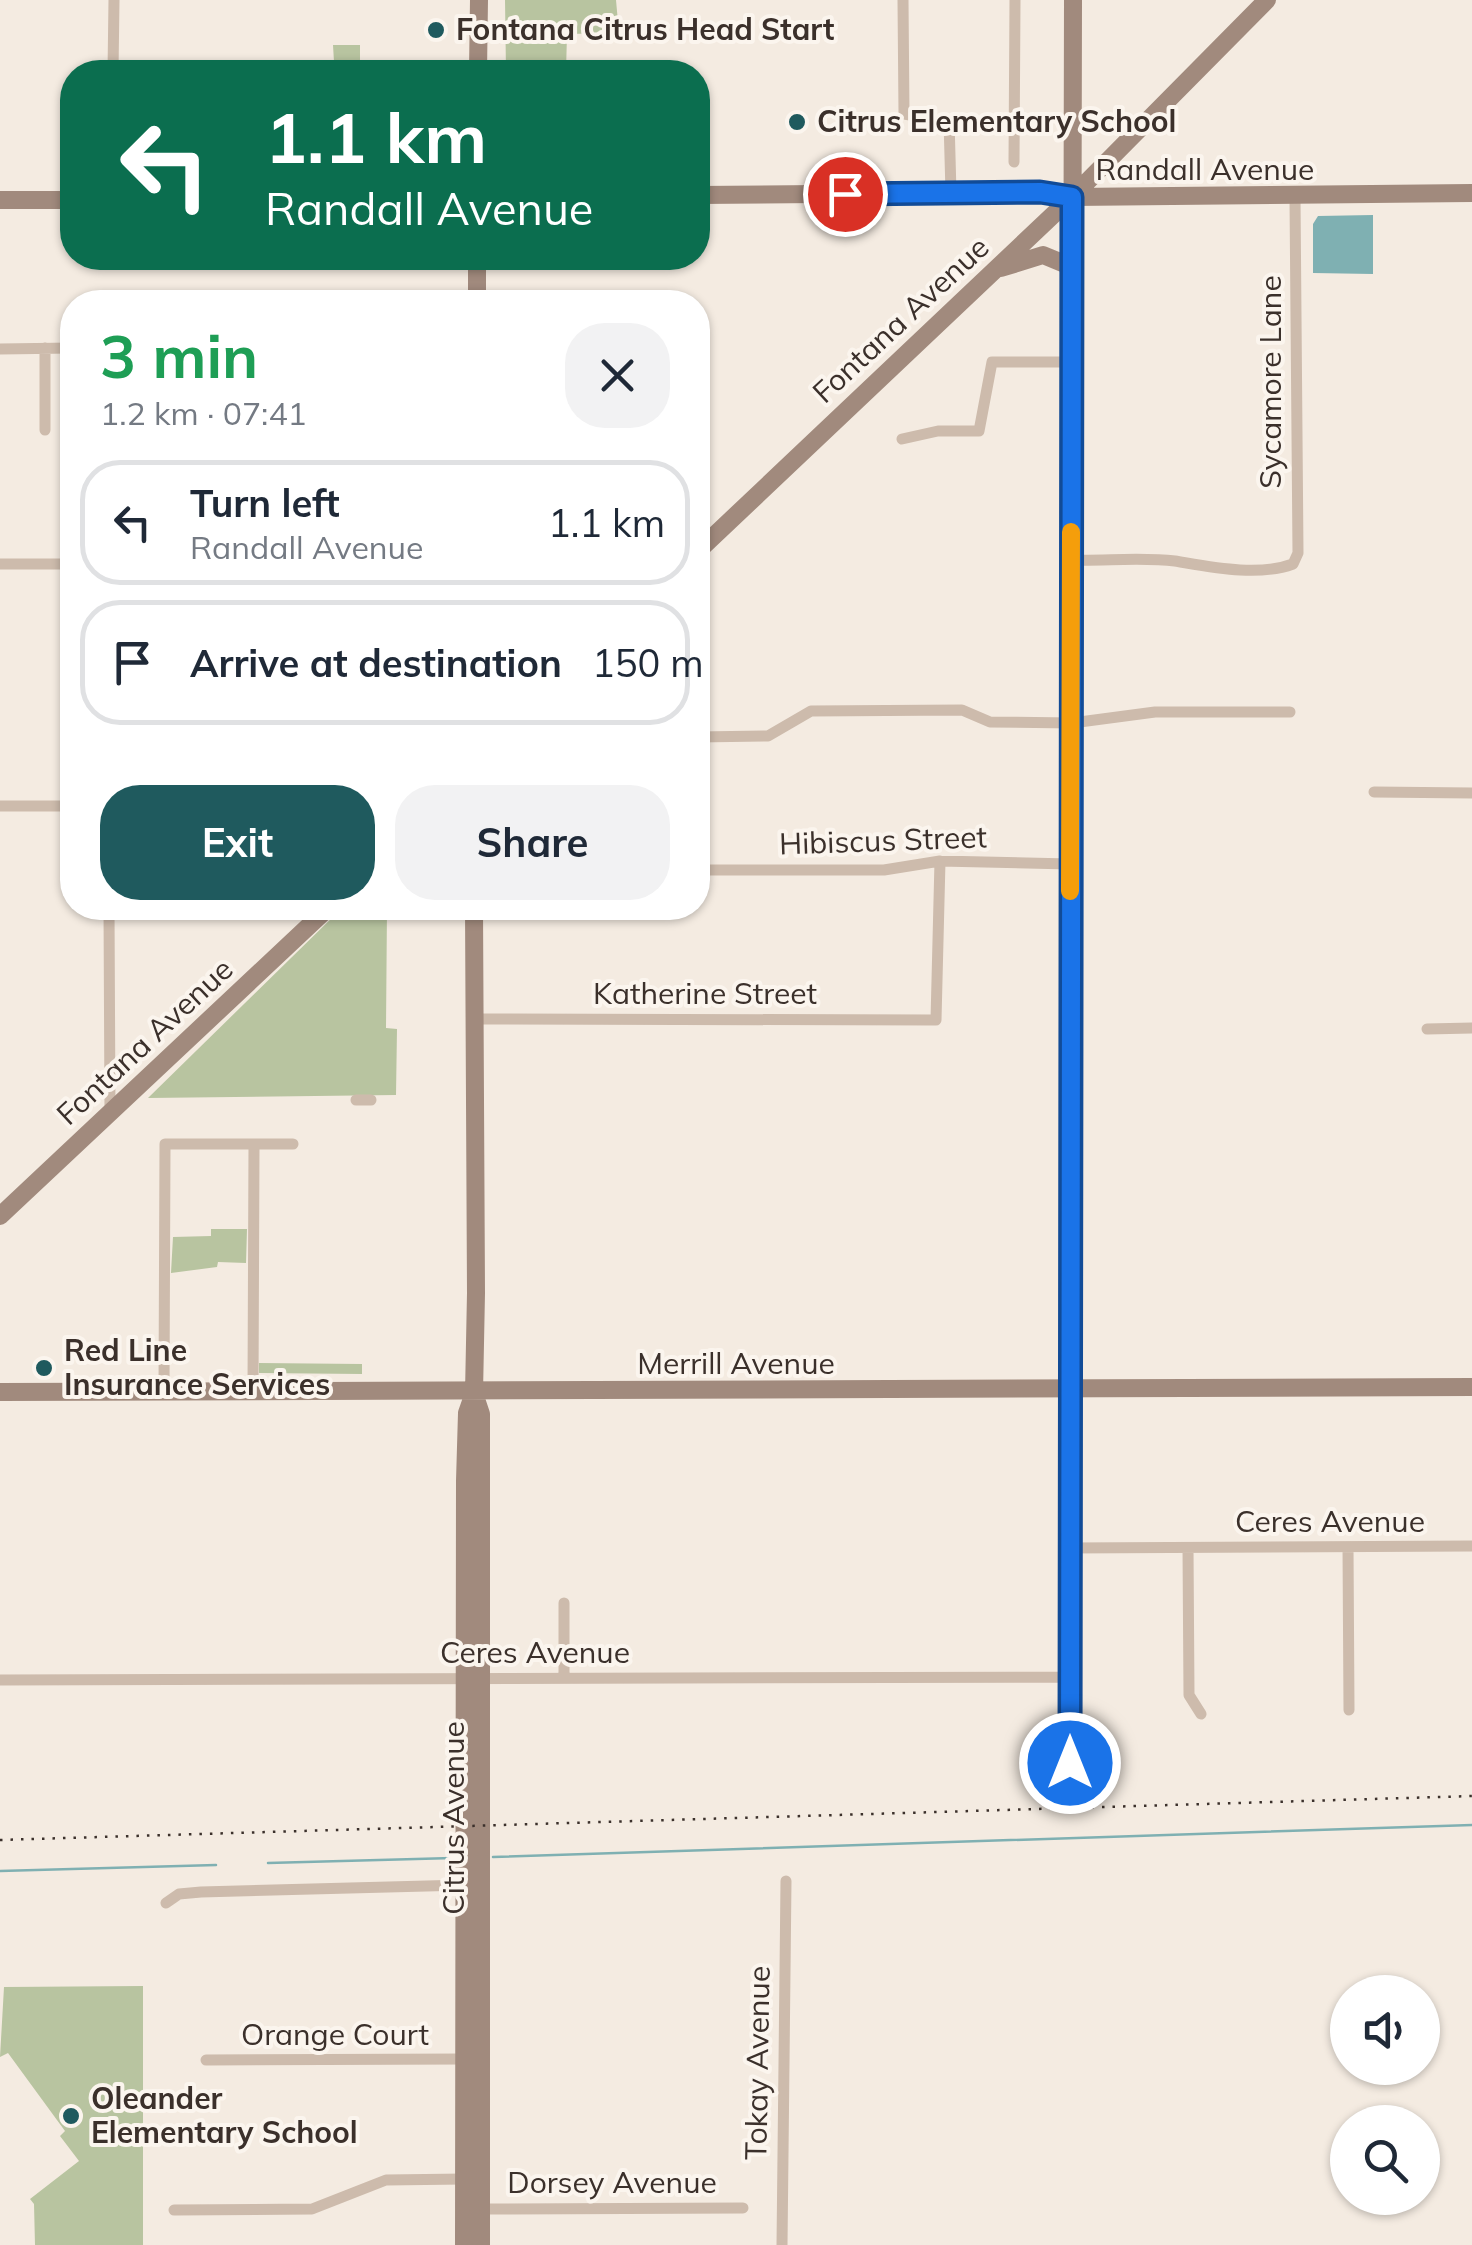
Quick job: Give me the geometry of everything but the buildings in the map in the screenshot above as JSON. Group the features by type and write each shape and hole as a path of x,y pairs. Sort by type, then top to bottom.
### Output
{"main road":[{"path":"478,60 479,0"},
{"path":"1070,1390 1073,0"},
{"name":"Fontana Avenue","path":"710,540 1072,197 1267,0"},
{"name":"Randall Avenue","path":"710,195 1040,192 1072,197 1295,198 1472,193"},
{"path":"0,200 60,200"},
{"path":"992,272 1043,255 1072,267"},
{"name":"Fontana Avenue","path":"0,1216 315,920"},
{"name":"Citrus Avenue","path":"474,920 474,1393 466,1413 466,1448 474,1678 473,1857 481,2245"},
{"name":"Merrill Avenue","path":"0,1392 1472,1387"},
{"name":"Citrus Avenue","path":"464,2245 465,1885 473,1857"}],"street":[{"path":"113,60 114,0"},
{"path":"903,0 904,114 1014,126"},
{"path":"1014,0 1014,162"},
{"path":"947,193 949,120"},
{"name":"Sycamore Lane","path":"1071,560 1170,561 1207,568 1280,569 1293,564 1298,553 1295,198"},
{"path":"0,348 60,348"},
{"path":"44,430 46,348"},
{"path":"902,439 938,431 979,430 992,362 1072,362"},
{"path":"0,564 60,564"},
{"path":"710,737 768,736 811,711 962,710 990,722 1072,723 1155,712 1290,712"},
{"path":"1374,792 1472,793"},
{"path":"0,806 60,806"},
{"name":"Hibiscus Street","path":"710,870 884,870 940,861 1070,864"},
{"name":"Katherine Street","path":"474,1019 936,1020 940,861"},
{"path":"108,920 110,1113"},
{"path":"1427,1029 1472,1028"},
{"path":"356,1100 371,1100"},
{"path":"164,1391 165,1144 293,1144"},
{"path":"253,1392 254,1144"},
{"path":"1070,1390 1070,1763"},
{"name":"Ceres Avenue","path":"1069,1548 1472,1546"},
{"path":"1348,1547 1348,1710"},
{"path":"1188,1548 1189,1696 1201,1714"},
{"path":"564,1603 564,1678"},
{"name":"Ceres Avenue","path":"0,1680 1069,1677"},
{"name":"Tokay Avenue","path":"782,2245 786,1880"},
{"path":"166,1903 179,1894 201,1892 465,1885"},
{"name":"Orange Court","path":"206,2060 464,2059"},
{"name":"Dorsey Avenue","path":"174,2210 312,2209 386,2180 464,2179"},
{"name":"Dorsey Avenue","path":"481,2209 743,2208"}],"green space":[{"path":"505,0 616,0 619,33 567,34 566,60 506,60"},
{"path":"333,45 360,45 360,60 334,60"},
{"path":"330,920 387,920 386,1028 397,1029 396,1095 148,1098"},
{"path":"211,1229 247,1229 246,1263 218,1262 217,1267 171,1273 173,1237 211,1236"},
{"path":"259,1363 362,1364 362,1374 259,1373"},
{"name":"Oleander Elementary School","path":"143,1986 143,2245 35,2245 34,2204 30,2199 79,2161 60,2136 65,2131 8,2053 0,2057 4,1987"}],"water":[{"path":"1373,215 1373,274 1313,273 1313,224 1318,216"}],"waterway":[{"path":"493,1857 1472,1825"},
{"path":"268,1863 453,1858"},
{"path":"0,1871 216,1865"}],"railway":[{"path":"0,1840 1472,1796"}],"slow traffic":[{"path":"1070,891 1071,532"}],"place":[{"name":"Fontana Citrus Head Start","path":"436,30"},
{"name":"Citrus Elementary School","path":"797,122"},
{"name":"Red Line Insurance Services","path":"44,1368"},
{"name":"Oleander Elementary School","path":"71,2116"}],"route":[{"path":"845,194 1040,192 1072,197 1070,1763"}]}
